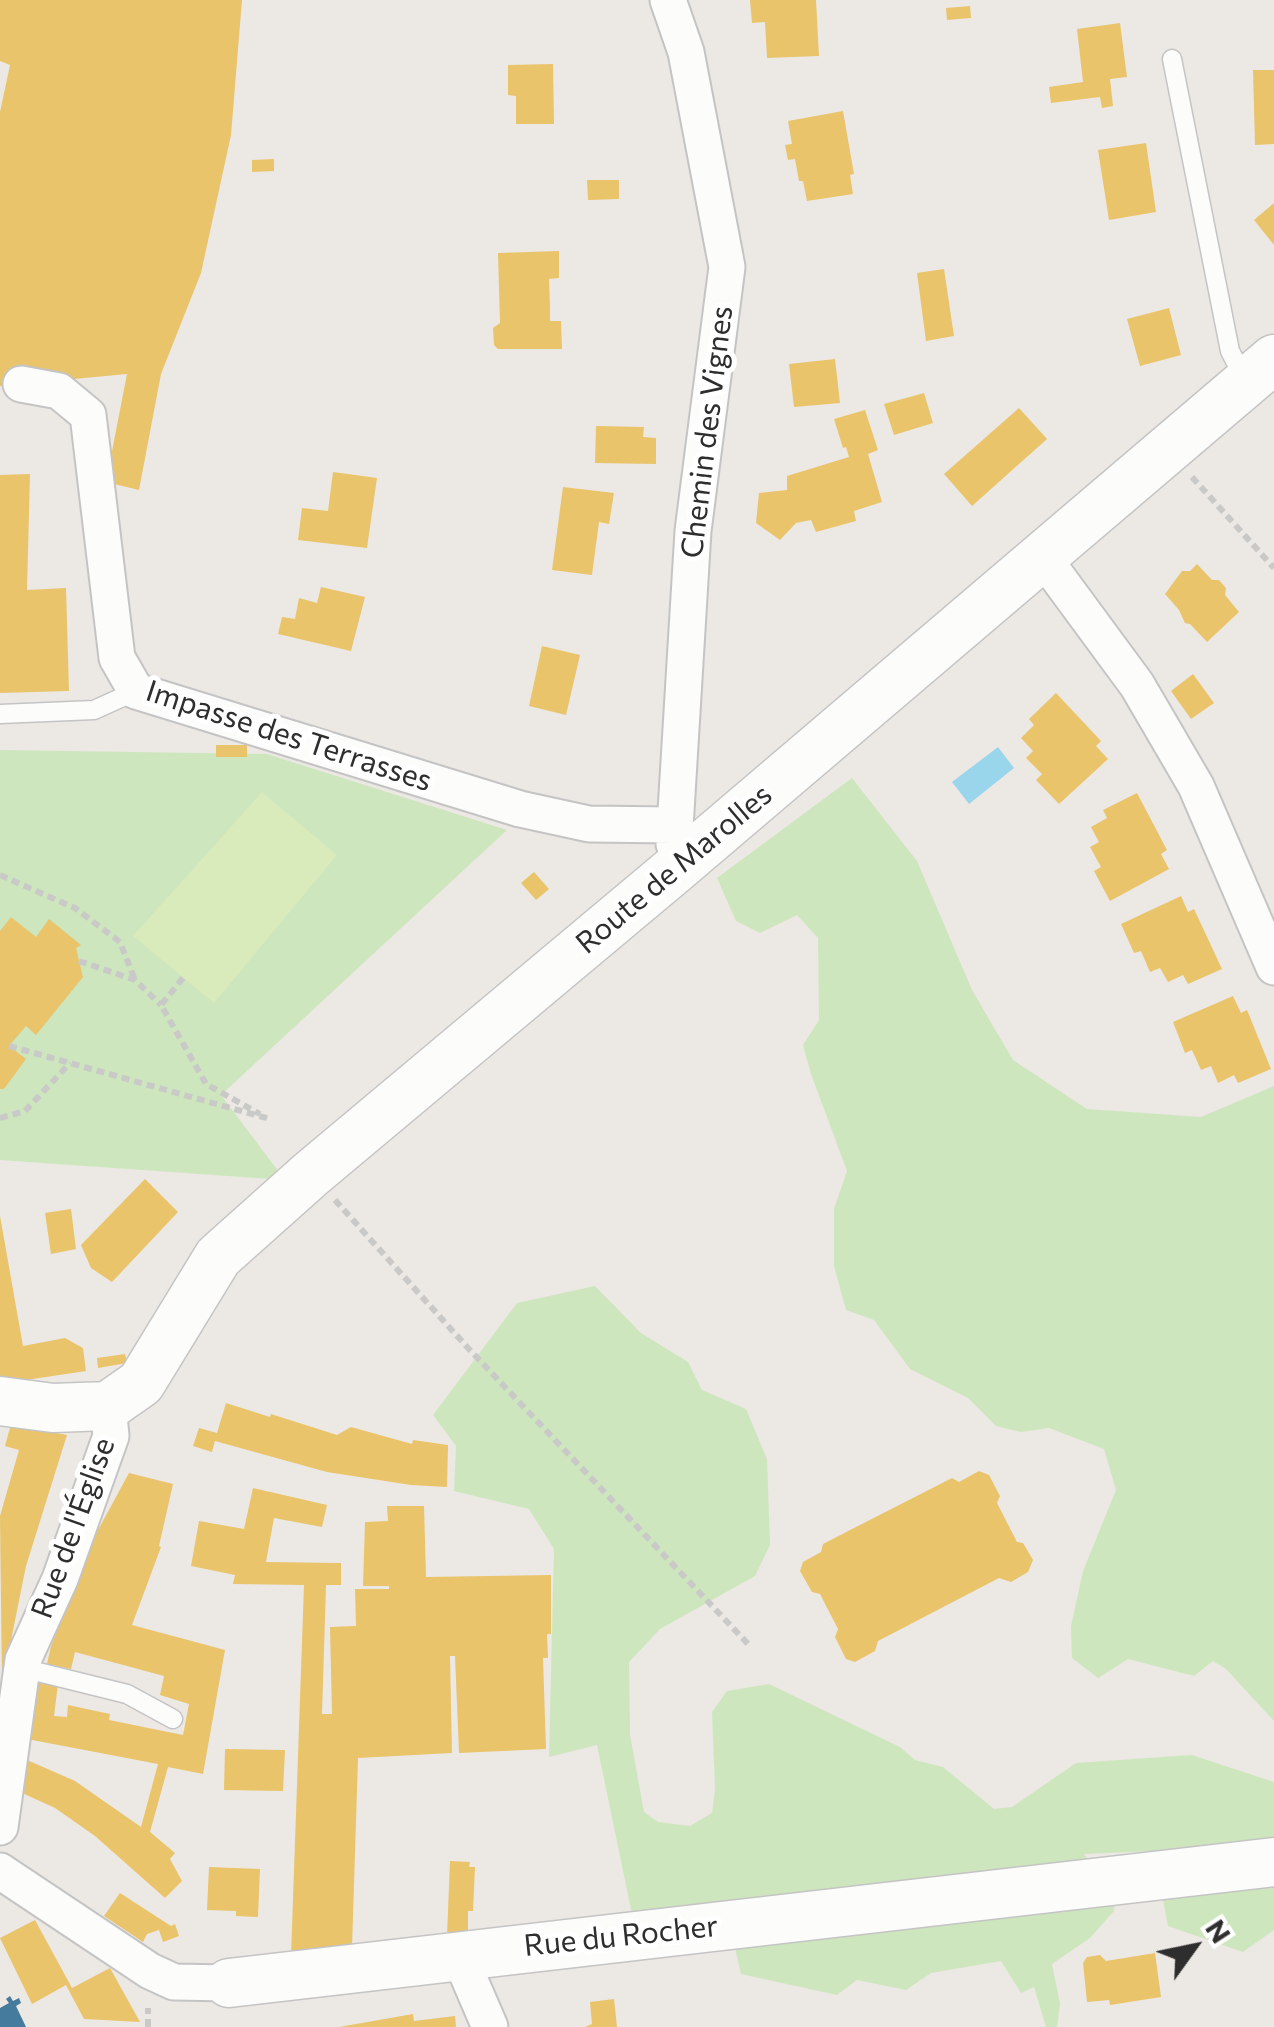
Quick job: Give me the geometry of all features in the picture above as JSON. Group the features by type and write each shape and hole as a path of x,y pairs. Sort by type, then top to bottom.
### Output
{"street":[{"name":"Chemin des Vignes","path":"668,0 686,52 727,268 693,531 674,847"},
{"name":"Route de Marolles","path":"108,1406 141,1383 218,1256 674,847 1042,556 1260,371"},
{"name":"Impasse des Terrasses","path":"21,384 59,391 88,415 117,658 136,691 520,809 674,847"},
{"path":"1042,556 1137,685 1196,786 1274,967"},
{"path":"0,1401 54,1408 108,1406"},
{"name":"Rue de l'Église","path":"0,1827 22,1668 60,1579 111,1436 108,1406"},
{"name":"Rue du Rocher","path":"0,1871 150,1971 174,1982 230,1995 459,1955 1274,1862"},
{"path":"459,1955 490,2027"}],"lane":[{"path":"1172,59 1230,351 1260,371"},
{"path":"0,714 94,710 136,691"},
{"path":"22,1668 128,1694 173,1718"}],"path":[{"path":"1168,450 1274,568"},
{"path":"0,874 75,908 120,942 135,980 161,1005 206,1084 270,1119 10,1046"},
{"path":"79,961 135,980"},
{"path":"161,1005 184,978"},
{"path":"0,1118 25,1111 70,1063"},
{"path":"310,1174 468,1348 750,1646"}],"green space":[{"path":"0,750 267,754 507,830 221,1095 285,1180 0,1160"},
{"path":"852,778 917,861 972,990 1013,1060 1087,1109 1201,1117 1274,1086 1274,1721 1226,1669 1213,1661 1194,1676 1128,1659 1098,1678 1072,1658 1071,1626 1083,1571 1116,1490 1104,1449 1049,1428 1021,1432 996,1426 968,1398 910,1369 874,1320 846,1310 834,1266 834,1209 847,1171 803,1045 819,1020 818,938 797,915 760,933 736,921 717,878"},
{"path":"262,792 337,855 214,1003 133,936"},
{"path":"595,1286 641,1333 688,1362 702,1390 746,1409 767,1459 770,1545 755,1576 660,1629 629,1662 630,1735 644,1812 658,1822 690,1826 712,1813 712,1712 727,1691 769,1684 900,1747 915,1760 943,1767 994,1809 1012,1807 1076,1763 1192,1755 1274,1782 1274,1930 1243,1952 1168,1926 1154,1851 1084,1854 1115,1895 1114,1911 1090,1938 1052,1964 1060,2004 1057,2027 1046,2027 1034,1987 1021,1993 1001,1961 931,1973 906,1990 857,1980 837,1995 741,1974 725,1905 633,1919 597,1745 549,1757 554,1549 529,1509 454,1491 456,1446 433,1415 517,1303"}],"water":[{"path":"998,747 1014,768 969,804 952,782"}],"building: Homes":[{"path":"0,0 242,0 231,135 201,273 161,374 139,490 106,482 127,374 0,386 0,112 10,65 0,61"},
{"path":"750,0 816,0 819,56 767,58 765,22 752,23"},
{"path":"970,6 971,18 947,20 946,8"},
{"path":"1120,23 1127,77 1110,79 1113,106 1102,108 1100,97 1051,103 1049,87 1083,82 1077,29"},
{"path":"553,64 554,124 516,124 516,96 508,95 508,65"},
{"path":"1253,70 1274,70 1274,144 1255,145"},
{"path":"843,111 854,174 850,175 853,194 807,201 795,159 788,160 785,145 792,144 788,121"},
{"path":"1146,143 1156,212 1109,220 1098,150"},
{"path":"274,159 274,171 252,172 252,160"},
{"path":"587,180 619,180 619,199 588,200"},
{"path":"1274,203 1274,245 1254,220"},
{"path":"559,251 559,278 549,279 550,321 561,321 562,349 498,349 493,328 500,323 498,253"},
{"path":"944,269 954,336 926,341 917,273"},
{"path":"1169,308 1181,355 1140,366 1127,319"},
{"path":"835,359 840,403 794,407 789,364"},
{"path":"924,393 933,423 894,435 884,404"},
{"path":"1019,408 1047,439 972,506 944,474"},
{"path":"865,410 878,450 868,454 882,502 854,511 856,521 816,532 811,520 796,523 780,540 756,523 759,493 787,490 787,476 849,457 834,419"},
{"path":"596,426 644,427 643,437 656,438 656,464 595,463"},
{"path":"333,472 377,478 367,548 298,540 302,508 328,511"},
{"path":"30,474 27,590 66,588 69,691 0,693 0,475"},
{"path":"563,487 614,493 609,524 599,522 592,575 552,570"},
{"path":"1197,564 1226,588 1225,595 1239,612 1207,642 1185,623 1165,594 1182,571 1190,571"},
{"path":"321,587 365,597 351,651 278,634 282,617 295,619 299,598 317,603"},
{"path":"542,646 580,655 566,715 529,706"},
{"path":"1193,674 1214,703 1191,719 1171,691"},
{"path":"1056,693 1101,741 1096,746 1108,759 1059,804 1036,780 1042,774 1026,758 1033,751 1021,738 1034,725 1029,719"},
{"path":"216,745 247,745 247,757 216,757"},
{"path":"1137,793 1167,850 1161,854 1169,869 1110,901 1094,871 1101,867 1090,847 1099,842 1091,827 1107,818 1103,810"},
{"path":"534,872 549,889 536,900 521,883"},
{"path":"1181,896 1188,912 1194,909 1222,969 1188,984 1183,975 1168,982 1160,968 1150,972 1141,951 1134,953 1121,924"},
{"path":"11,917 36,937 49,919 81,945 76,948 83,977 36,1035 26,1026 9,1046 26,1059 4,1089 0,1089 0,931"},
{"path":"1233,996 1241,1013 1247,1010 1271,1069 1238,1083 1234,1075 1218,1083 1211,1066 1201,1070 1192,1050 1185,1053 1173,1022"},
{"path":"145,1179 178,1212 112,1282 91,1268 81,1245"},
{"path":"71,1209 76,1249 51,1254 45,1213"},
{"path":"0,1216 23,1346 65,1338 83,1348 86,1371 26,1380 0,1379"},
{"path":"125,1354 127,1363 98,1368 97,1358"},
{"path":"226,1403 337,1435 351,1427 412,1444 413,1440 448,1445 447,1487 327,1472 215,1441 212,1452 193,1446 199,1428 217,1433"},
{"path":"11,1424 67,1435 26,1566 2,1685 0,1516 19,1450 5,1446"},
{"path":"979,1471 989,1475 1000,1496 997,1503 1017,1542 1023,1543 1033,1560 1028,1572 1011,1582 999,1578 878,1641 875,1651 855,1662 846,1659 835,1637 838,1629 820,1594 812,1592 800,1571 803,1562 821,1552 823,1544 952,1478 959,1482"},
{"path":"129,1473 173,1484 161,1547 132,1625 225,1650 203,1774 168,1767 150,1832 175,1853 170,1859 182,1881 165,1898 95,1836 55,1808 20,1792 27,1760 75,1781 141,1827 158,1764 27,1739 35,1681 58,1684 54,1716 67,1717 68,1705 110,1714 109,1720 183,1735 189,1704 160,1695 164,1676 75,1652 71,1669 47,1664 98,1530"},
{"path":"253,1488 327,1505 322,1527 274,1518 266,1562 341,1563 341,1585 326,1585 322,1714 332,1714 330,1627 356,1626 355,1589 389,1589 363,1586 365,1522 388,1521 387,1506 424,1506 426,1577 551,1575 551,1634 547,1634 548,1658 543,1658 546,1749 459,1753 455,1656 450,1656 452,1753 358,1758 352,1948 291,1956 304,1585 233,1584 235,1575 191,1566 199,1521 244,1529"},
{"path":"225,1749 285,1750 283,1791 224,1790"},
{"path":"450,1861 470,1862 469,1867 475,1867 468,1934 447,1936"},
{"path":"209,1867 260,1869 258,1917 207,1910"},
{"path":"120,1893 171,1926 175,1924 179,1936 163,1942 159,1930 147,1934 143,1942 104,1916"},
{"path":"35,1920 72,1988 110,1968 140,2022 84,2019 66,1985 32,2004 0,1938"},
{"path":"1155,1953 1161,1997 1110,2005 1109,2000 1087,2002 1083,1963 1087,1957 1100,1955 1106,1961"},
{"path":"614,1999 617,2027 585,2027 592,2024 590,2002"},
{"path":"413,2014 414,2021 455,2016 456,2027 339,2027"}],"building: Public":[{"path":"10,1996 13,2001 19,1998 21,2003 16,2006 26,2027 0,2027 0,2008 9,2003 6,1999"}]}
